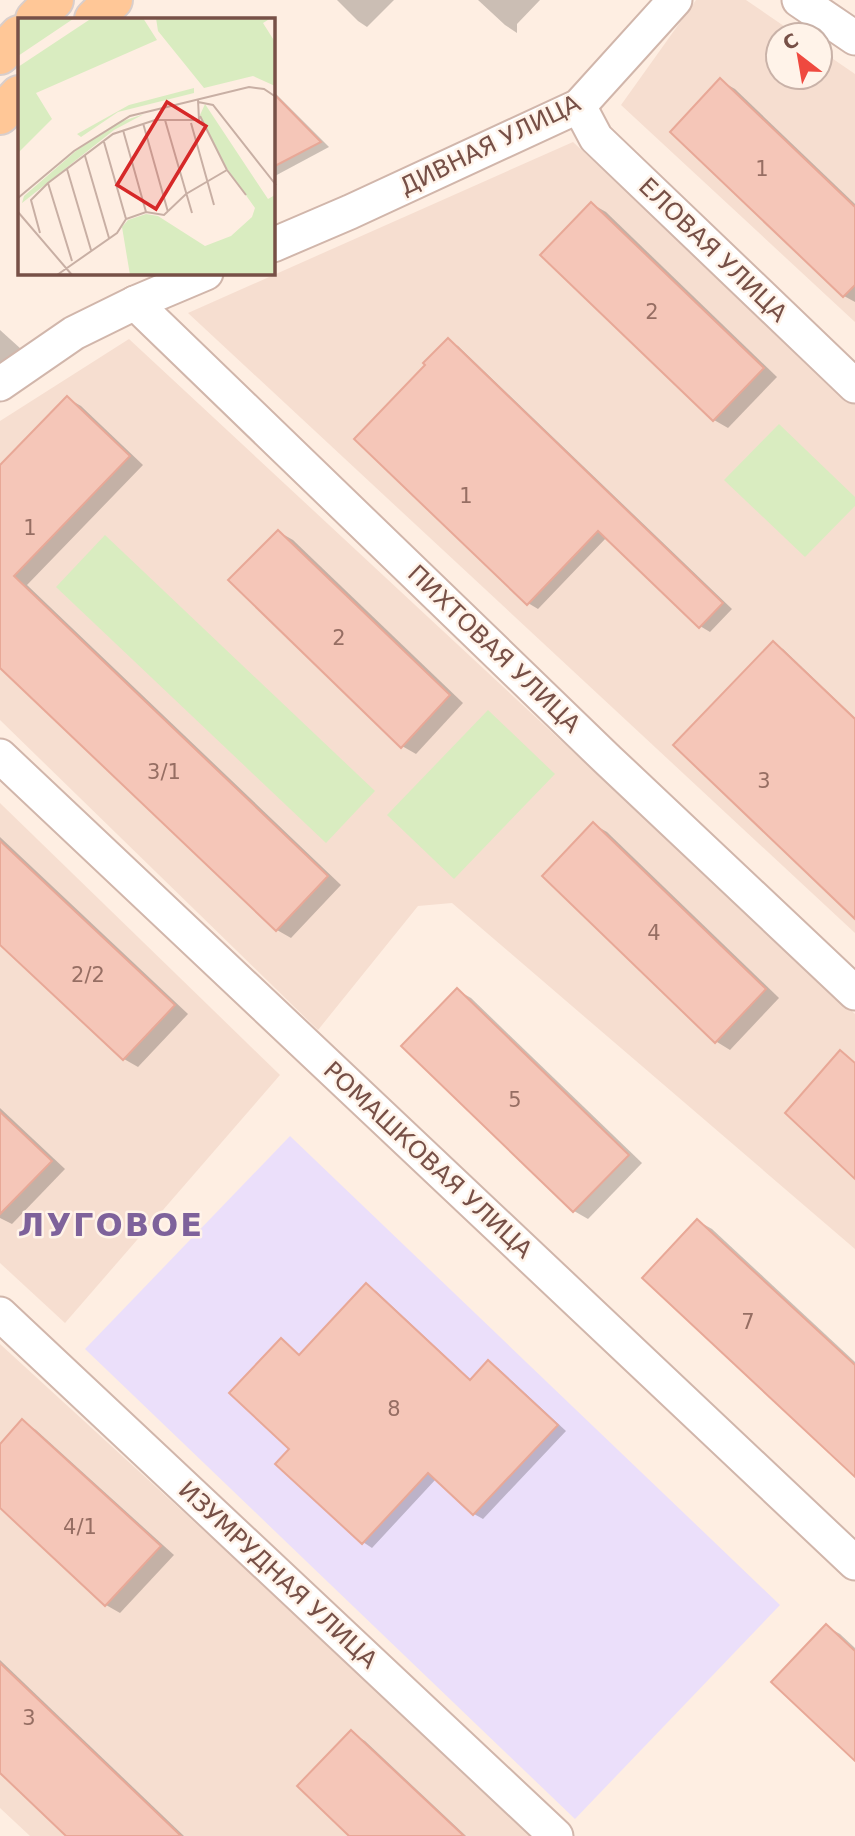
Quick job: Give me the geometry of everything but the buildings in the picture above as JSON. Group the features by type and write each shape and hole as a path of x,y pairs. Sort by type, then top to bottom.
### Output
{"main road":[{"path":"36,18 54,0"},
{"path":"95,18 113,0"},
{"path":"0,55 18,36"},
{"path":"0,115 18,96"}],"street":[{"name":"ДИВНАЯ УЛИЦА","path":"275,244 579,106 675,0"},
{"path":"799,0 855,38"},
{"name":"ЕЛОВАЯ УЛИЦА","path":"579,106 596,138 855,386"},
{"path":"0,384 74,333 201,275"},
{"name":"ПИХТОВАЯ УЛИЦА","path":"135,303 608,760 855,993"},
{"name":"РОМАШКОВАЯ УЛИЦА","path":"0,756 855,1563"},
{"name":"ИЗУМРУДНАЯ УЛИЦА","path":"0,1314 556,1836"}],"shaded area":[{"path":"696,0 746,0 777,21 764,21 764,91 834,91 834,60 855,74 855,322 621,105"},
{"path":"573,142 855,403 855,933 188,313"},
{"path":"129,339 855,1014 855,1249 452,903 418,906 318,1030 0,720 0,421"},
{"path":"0,803 280,1075 65,1323 0,1263"},
{"path":"290,1136 780,1605 575,1819 85,1349"},
{"path":"0,1344 537,1836 30,1836 0,1808"}],"green space":[{"path":"779,424 855,497 855,506 805,557 724,480"},
{"path":"105,535 375,791 326,843 56,587"},
{"path":"488,710 555,774 454,879 387,815"}],"district":[{"name":"ЛУГОВОЕ","path":"111,1225"}]}
